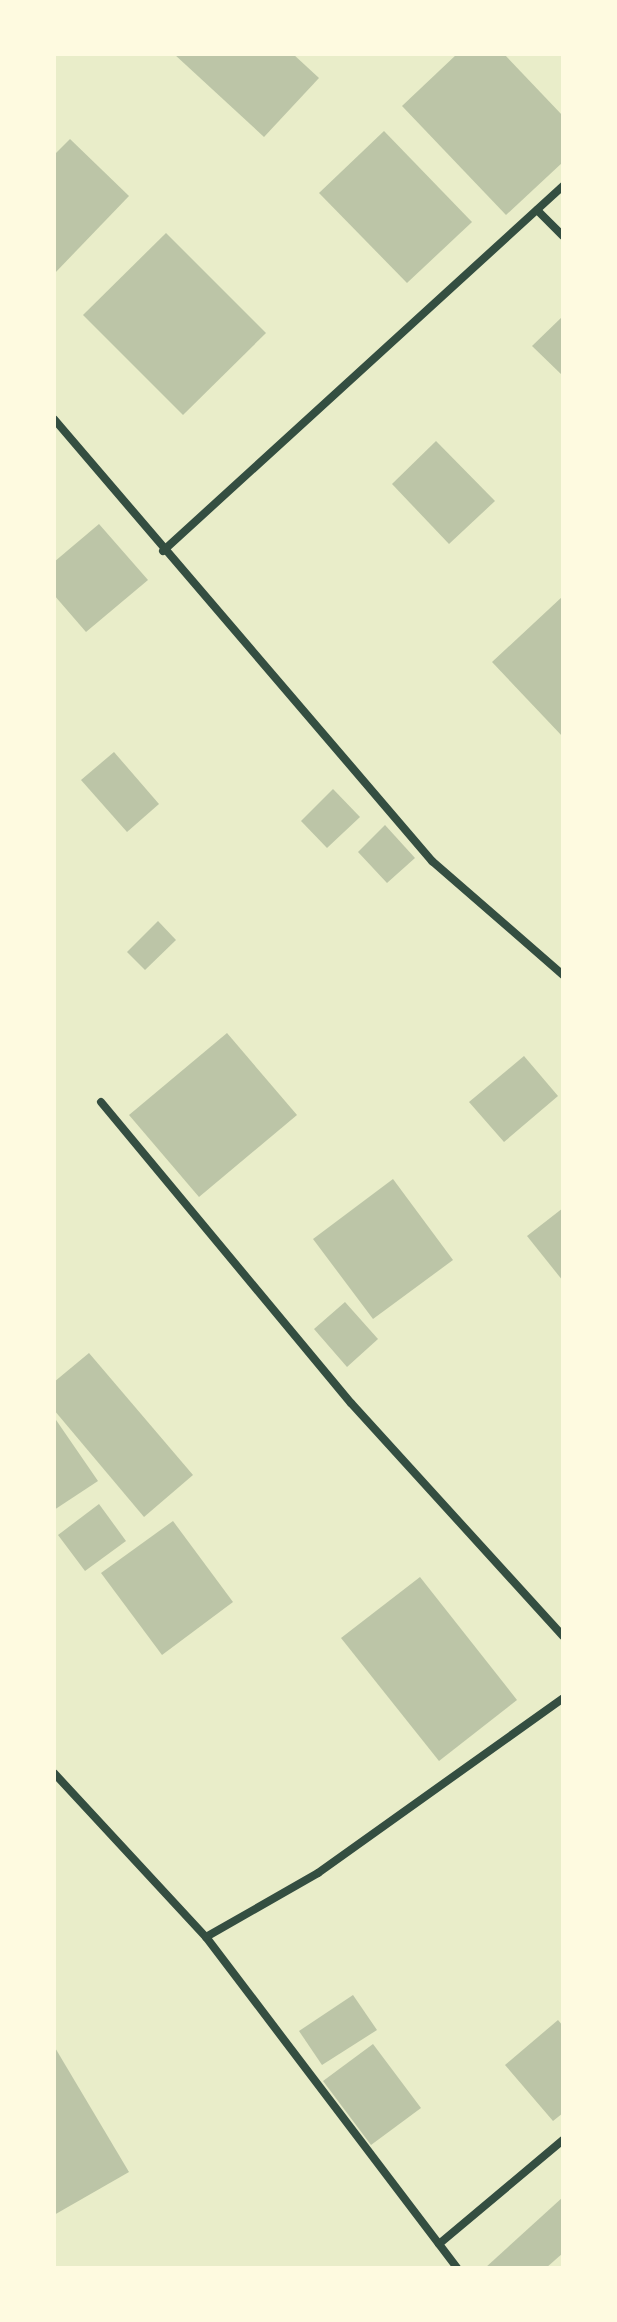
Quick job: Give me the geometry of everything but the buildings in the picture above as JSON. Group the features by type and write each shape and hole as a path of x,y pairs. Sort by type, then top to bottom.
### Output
{"street":[{"path":"163,551 563,186"},
{"path":"537,210 563,236"},
{"path":"54,419 163,551 432,861 563,975"},
{"path":"101,1102 351,1403 563,1636"},
{"path":"206,1937 318,1873 563,1698"},
{"path":"54,1773 206,1937 457,2268"},
{"path":"439,2244 563,2140"}]}
